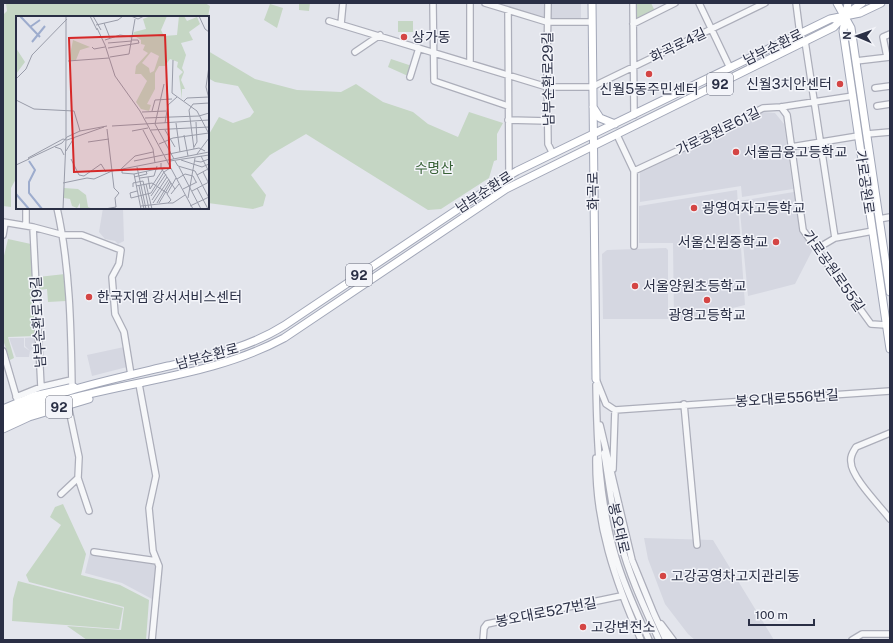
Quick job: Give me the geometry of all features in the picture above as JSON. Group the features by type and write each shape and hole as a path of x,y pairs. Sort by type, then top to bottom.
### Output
{"main road":[{"name":"화곡로","path":"592,3 592,147 596,379"},
{"name":"가로공원로","path":"837,3 851,28 890,292"},
{"name":"가로공원로","path":"848,3 844,16 843,31 890,349"},
{"name":"남부순환로","path":"3,423 50,404 228,362 265,348 303,326 506,189 834,27 844,16 862,3"},
{"name":"남부순환로","path":"3,416 34,403 112,380 218,354 243,346 272,333 509,176 830,19 860,13 881,3"},
{"path":"592,107 600,118 615,124"},
{"path":"618,134 615,133 614,130 624,123 624,120"},
{"path":"549,168 554,159 566,153 564,149"},
{"name":"남부순환로","path":"3,409 17,399 34,396 71,384 112,380"},
{"name":"남부순환로","path":"3,429 29,417 111,393 116,389"}],"street":[{"path":"340,24 343,3"},
{"path":"433,3 434,81 508,106"},
{"path":"470,3 470,63"},
{"path":"485,3 547,22 592,22"},
{"name":"남부순환로29길","path":"548,3 548,144 553,154"},
{"path":"633,3 634,115"},
{"path":"633,24 675,3"},
{"path":"699,3 730,68"},
{"name":"화곡로4길","path":"592,87 765,3"},
{"path":"796,3 800,34"},
{"path":"508,10 509,176"},
{"path":"329,21 547,87 592,87"},
{"path":"856,61 889,57 884,37 890,34"},
{"path":"355,52 380,36"},
{"path":"805,41 835,238"},
{"path":"410,77 419,48"},
{"path":"875,88 890,86"},
{"name":"가로공원로61길","path":"634,171 724,129 762,108 781,107 852,96"},
{"path":"876,106 890,104"},
{"name":"가로공원로55길","path":"781,107 787,115 804,230 871,324 886,325"},
{"path":"508,120 548,121"},
{"name":"가로공원로","path":"867,134 890,132"},
{"path":"618,134 634,171 634,246"},
{"path":"791,147 858,136"},
{"path":"26,209 26,226"},
{"path":"57,209 63,235 70,324 71,384"},
{"path":"879,219 890,217"},
{"path":"3,235 4,223 33,226 63,235 82,234 121,250 119,264 112,277 115,314 124,332 131,375"},
{"name":"남부순환로19길","path":"33,226 41,387 71,384"},
{"path":"818,248 835,238 873,232"},
{"path":"3,351 5,370 17,399"},
{"path":"596,379 606,404 615,410 612,473"},
{"name":"봉오대로","path":"596,379 596,411 600,478 609,531 616,559 628,592 650,640"},
{"path":"139,384 156,476 149,508 153,551 159,566 152,640"},
{"name":"남부순환로","path":"17,399 41,387"},
{"name":"봉오대로556번길","path":"615,410 684,404 890,391"},
{"path":"684,404 697,545"},
{"path":"68,405 79,457 78,478 89,511"},
{"path":"596,411 632,560 666,640"},
{"path":"596,411 596,479 602,524 621,596 641,640"},
{"name":"봉오대로","path":"596,411 619,539 637,592 659,640"},
{"path":"890,433 856,447 851,456 850,463 862,484 890,518"},
{"path":"61,494 78,478"},
{"path":"94,552 157,561"},
{"name":"봉오대로527번길","path":"483,640 484,628 487,624 621,596"},
{"path":"654,614 673,640"},
{"path":"852,640 862,634 890,634"}],"shaded area":[{"path":"493,3 546,3 545,16 542,18"},
{"path":"551,3 581,3 581,20 553,21 550,17"},
{"name":"서울금융고등학교","path":"763,112 775,113 784,124 793,189 742,197 741,186 640,202 640,172"},
{"path":"737,190 745,305 674,322 673,243 639,243 639,206"},
{"path":"794,192 801,231 813,249 795,284 748,296 739,201"},
{"path":"103,209 123,209 124,241 118,244 115,241 105,239 99,232"},
{"name":"서울양원초등학교","path":"666,248 668,250 668,319 603,319 602,254 607,250"},
{"path":"36,337 36,346 30,351 25,346 25,338"},
{"path":"9,338 24,338 24,347 30,351 29,357 16,357"},
{"path":"124,347 127,367 92,376 87,355"},
{"path":"644,538 713,540 774,640 695,640 688,634 665,604 648,559"},
{"path":"90,553 154,562 156,569 152,599 122,583 85,573"}],"green space":[{"path":"6,3 205,3 210,6 208,16 16,16 16,179 11,188 11,207 3,206 3,15 7,11"},
{"path":"299,3 310,3 309,11 299,10"},
{"path":"635,3 651,3 655,11 635,21"},
{"path":"270,4 283,8 277,28 264,20"},
{"path":"398,21 413,21 413,32 398,32"},
{"name":"수명산","path":"209,52 255,79 297,90 341,92 356,84 383,102 413,112 428,124 458,137 469,112 503,123 497,134 497,160 494,161 489,178 441,209 428,210 306,134 270,155 251,175 266,195 263,206 253,209 209,203 209,134 219,117 233,123 250,117 254,112 238,86 215,82 209,79"},
{"path":"391,59 412,66 408,76 388,67"},
{"path":"8,239 31,244 35,336 8,337 14,358 10,360 3,340 3,260"},
{"path":"65,274 66,301 48,302 47,289 39,290 38,277"},
{"path":"63,504 86,554 81,575 120,585 149,600 146,640 87,640 67,626 121,630 124,607 29,582 26,575 61,525 50,517 55,507"},
{"path":"18,581 123,608 119,629 12,621 13,599"}],"place":[{"name":"상가동","path":"404,37"},
{"name":"신월5동주민센터","path":"649,74"},
{"name":"신월3치안센터","path":"840,84"},
{"name":"서울금융고등학교","path":"736,152"},
{"name":"광영여자고등학교","path":"694,208"},
{"name":"서울신원중학교","path":"776,242"},
{"name":"서울양원초등학교","path":"635,286"},
{"name":"한국지엠 강서서비스센터","path":"89,297"},
{"name":"광영고등학교","path":"707,300"},
{"name":"고강공영차고지관리동","path":"663,576"},
{"name":"고강변전소","path":"583,627"}]}
